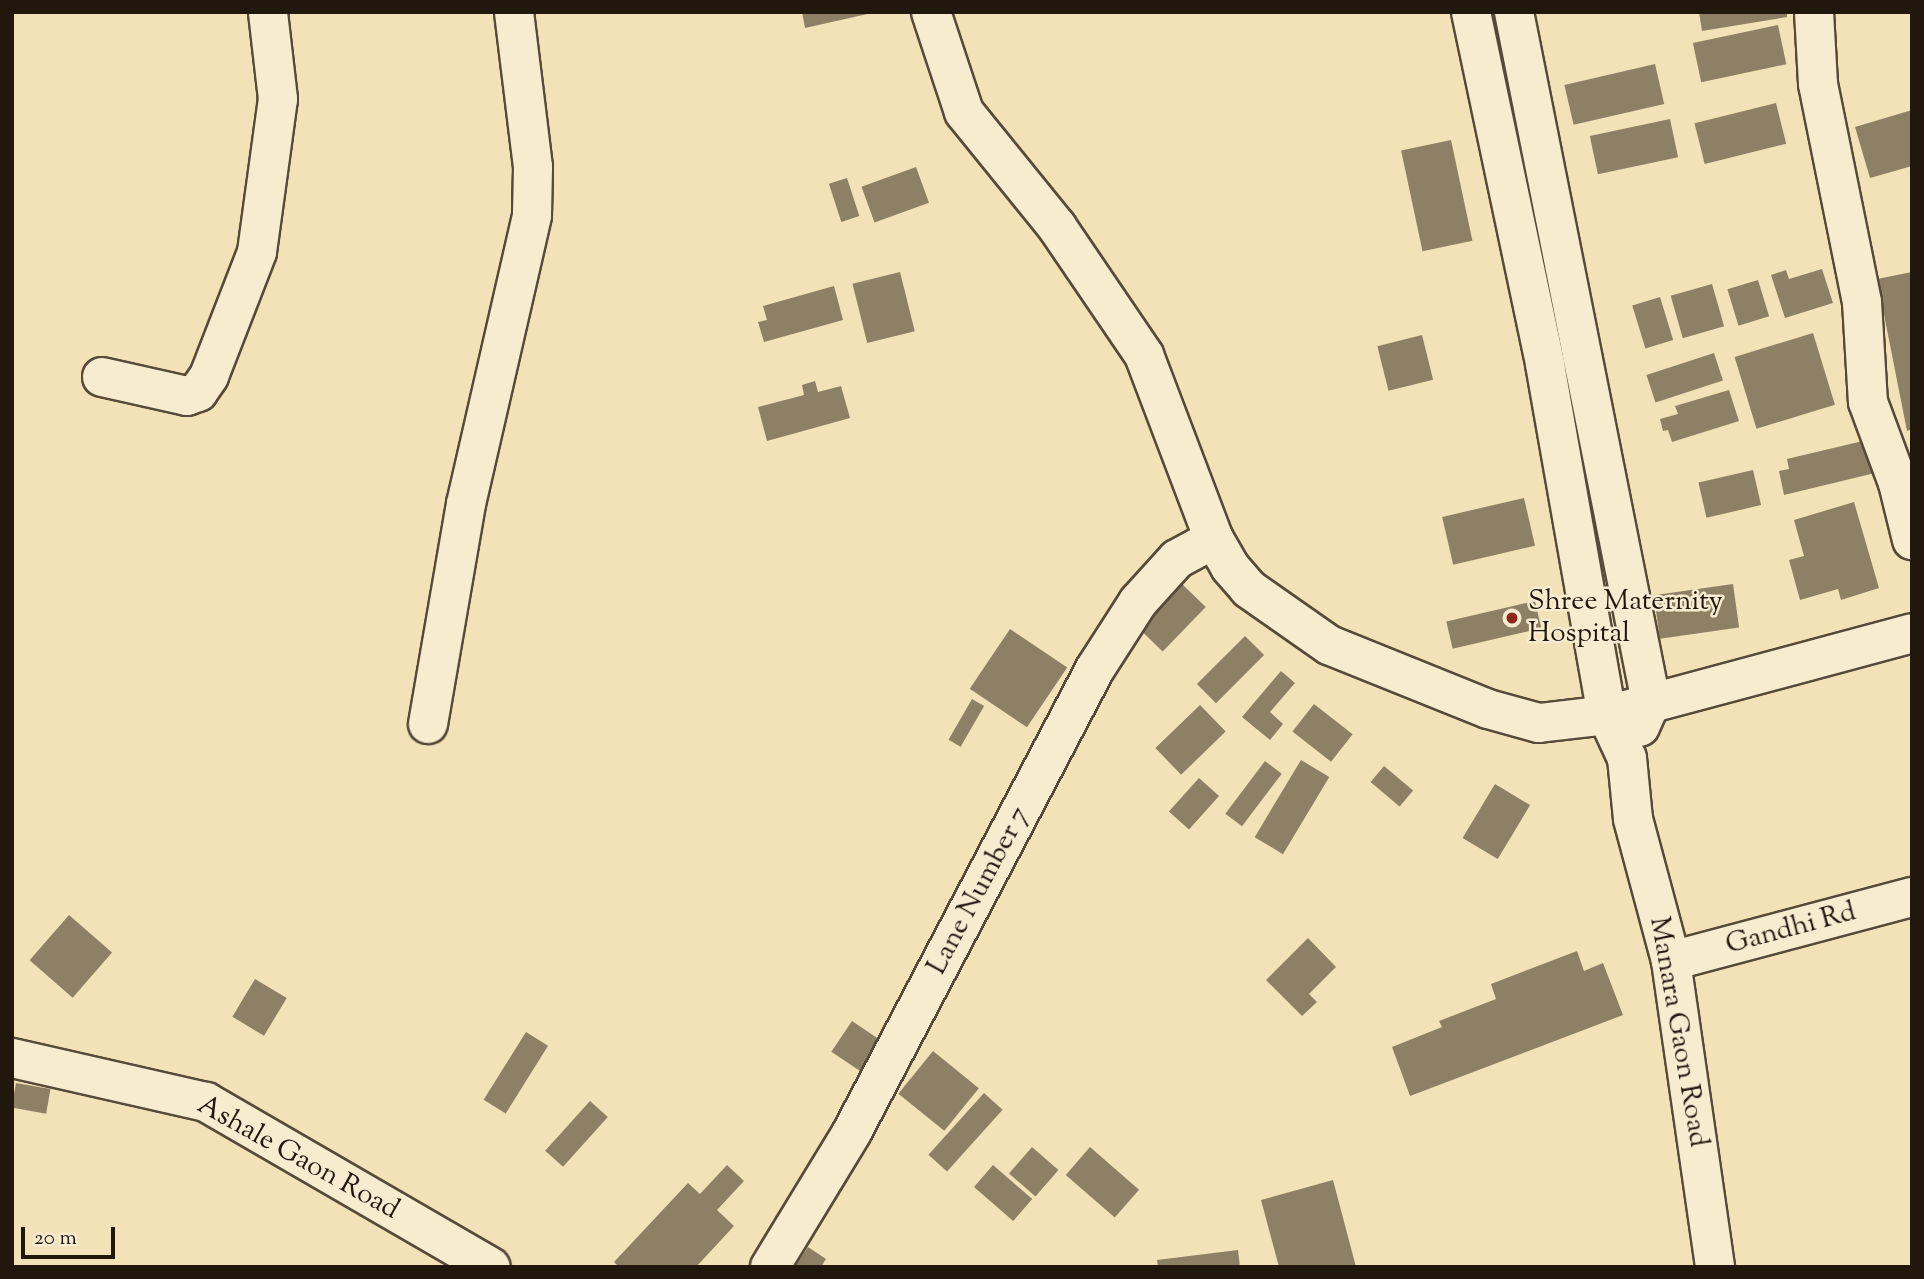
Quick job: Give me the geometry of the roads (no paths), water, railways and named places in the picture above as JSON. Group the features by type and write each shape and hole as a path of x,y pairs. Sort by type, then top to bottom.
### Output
{"street":[{"path":"102,377 187,396 198,391 209,376 257,252 278,99 268,12"},
{"path":"428,724 466,504 532,215 531,143 514,12"},
{"path":"931,12 964,112 1057,227 1144,355 1214,539 1249,589 1329,645 1488,709 1539,723 1606,715 1912,634"},
{"path":"1471,12 1545,364 1606,715 1627,758"},
{"path":"1514,12 1651,702 1627,758"},
{"path":"1814,12 1818,84 1862,302 1868,402 1898,483 1912,540"},
{"path":"1545,364 1584,355"},
{"name":"Lane Number 7","path":"770,1267 852,1132 1096,669 1138,602 1169,568 1214,539"},
{"name":"Manara Gaon Road","path":"1627,758 1633,818 1671,961 1715,1267"},
{"name":"Gandhi Rd","path":"1671,961 1912,897"},
{"name":"Ashale Gaon Road","path":"12,1058 206,1102 475,1263"}],"place":[{"name":"Shree Maternity Hospital","path":"1512,618"}]}
